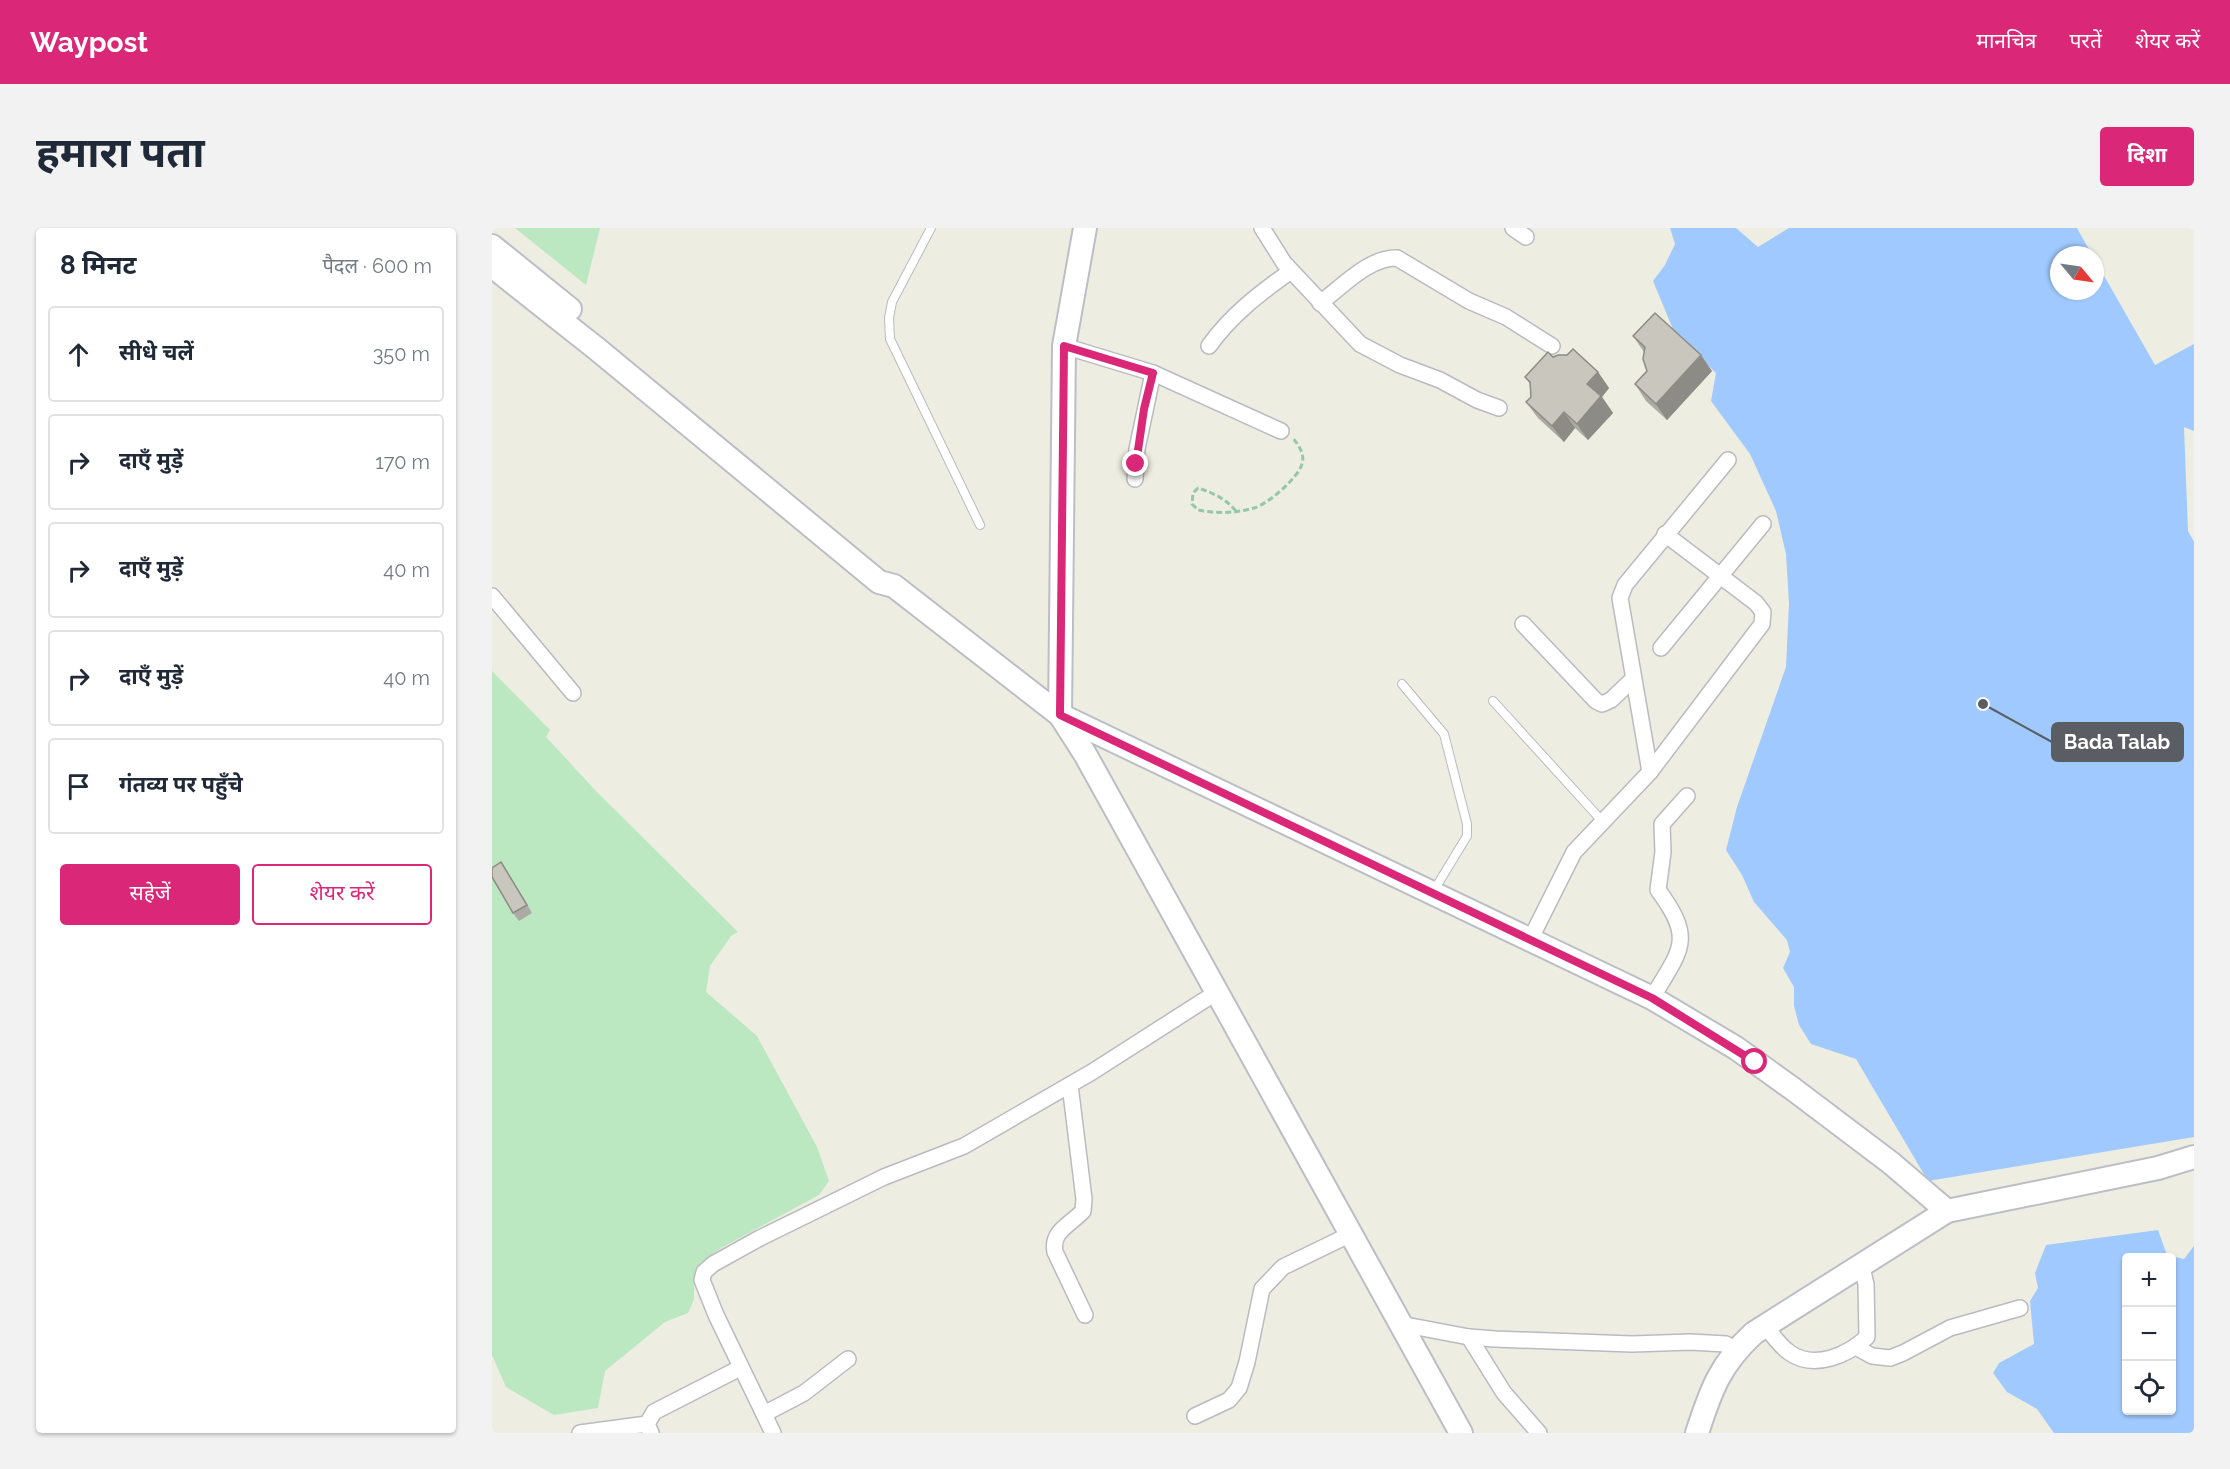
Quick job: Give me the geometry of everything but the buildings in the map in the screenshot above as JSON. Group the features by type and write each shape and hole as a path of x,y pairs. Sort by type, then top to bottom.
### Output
{"main road":[{"path":"1085,228 1064,346 1060,715 1085,754 1461,1433"},
{"path":"492,246 887,572 894,586"},
{"path":"492,266 597,349 879,582 894,586 1060,715 1652,998 1736,1048 1793,1089 1891,1163 1947,1211"},
{"path":"1697,1433 1705,1406 1724,1365 1736,1350 1765,1325 1947,1211 2158,1168 2194,1157"}],"street":[{"path":"1262,228 1290,271 1360,344 1400,365 1440,380 1499,408"},
{"path":"1320,303 1371,263 1397,258 1469,301 1506,316 1552,346"},
{"path":"1209,346 1222,328 1253,297 1290,271"},
{"path":"1064,346 1153,373 1281,431"},
{"path":"1135,478 1137,449 1153,373"},
{"path":"1650,772 1620,598 1626,585 1665,534 1728,460"},
{"path":"1661,648 1763,524"},
{"path":"1530,939 1574,852 1650,772 1762,624 1763,612 1756,603 1665,534"},
{"path":"492,596 573,693"},
{"path":"1523,624 1596,701 1602,704 1611,700 1634,679"},
{"path":"1652,998 1682,942 1680,926 1658,890 1663,852 1662,824 1687,796"},
{"path":"773,1433 740,1368 702,1281 704,1272 713,1264 760,1238 884,1177 964,1146 1070,1085 1217,992"},
{"path":"1070,1085 1084,1199 1083,1211 1058,1232 1053,1243 1084,1315"},
{"path":"1195,1416 1229,1400 1239,1388 1247,1362 1262,1289 1283,1267 1351,1234"},
{"path":"1765,1325 1782,1346 1807,1361 1834,1358 1856,1347 1867,1337 1866,1284 1861,1264"},
{"path":"1856,1347 1872,1356 1890,1358 1950,1328 2020,1308"},
{"path":"1403,1328 1411,1326 1469,1337 1632,1344 1690,1342 1726,1344 1736,1350"},
{"path":"1469,1337 1504,1394 1539,1433"},
{"path":"764,1414 804,1393 848,1359"},
{"path":"580,1433 649,1429 654,1412 740,1368"}],"lane":[{"path":"931,228 892,302 889,318 890,339 980,525"},
{"path":"1402,684 1444,734 1467,824 1467,836 1432,893"},
{"path":"1493,701 1603,822"}],"path":[{"path":"1236,511 1221,497 1207,491 1198,488 1193,493 1192,504 1198,510 1224,513 1236,511 1256,507 1277,493 1297,474 1302,464 1302,451 1292,436 1281,431"}],"green space":[{"path":"515,228 600,228 586,285"},
{"path":"492,671 550,730 546,737 595,790 738,932 731,936 710,966 706,992 757,1036 817,1147 829,1181 819,1195 721,1248 700,1263 694,1282 694,1299 688,1313 665,1322 605,1371 598,1408 554,1415 506,1387 492,1355"}],"water":[{"path":"1670,228 1736,228 1758,247 1789,228 2077,228 2087,246 2050,246 2050,300 2104,300 2104,276 2155,365 2194,344 2194,431 2184,427 2188,531 2194,542 2194,1137 1928,1181 1856,1059 1811,1044 1799,1025 1794,1006 1794,987 1783,968 1790,952 1787,940 1754,902 1742,875 1726,850 1737,807 1786,667 1789,603 1786,554 1776,511 1750,454 1711,401 1716,373 1675,334 1653,281 1665,265 1675,244"},
{"path":"2158,1230 2166,1253 2122,1253 2122,1415 2176,1415 2176,1257 2184,1259 2194,1246 2194,1433 2054,1433 2037,1409 2007,1392 1993,1373 1999,1363 2034,1344 2030,1301 2038,1288 2035,1273 2046,1245"}],"place":[{"name":"Bada Talab","path":"1983,704"}],"route":[{"path":"1136,464 1144,409 1153,373 1064,346 1060,715 1652,998 1736,1048 1755,1062"}]}
